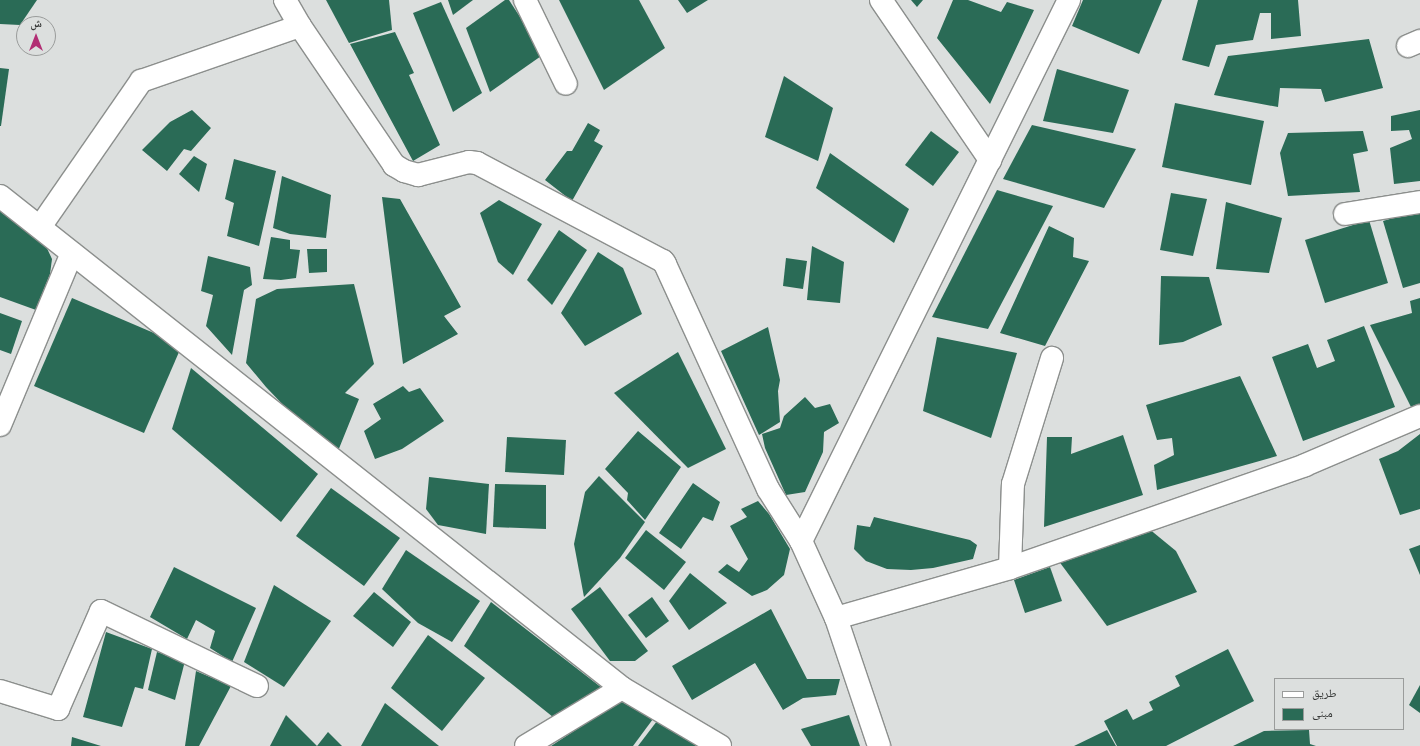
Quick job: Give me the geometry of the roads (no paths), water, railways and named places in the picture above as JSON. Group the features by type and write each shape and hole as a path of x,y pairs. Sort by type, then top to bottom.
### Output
{"street":[{"path":"285,0 300,26 394,165 404,171 418,175 468,162 477,163 662,261 668,270 768,489 801,541 836,618 879,746"},
{"path":"525,0 566,84"},
{"path":"881,0 990,160"},
{"path":"801,541 1069,0"},
{"path":"40,227 141,81 300,26"},
{"path":"0,196 622,688 720,746"},
{"path":"1345,214 1420,202"},
{"path":"0,424 72,252"},
{"path":"1010,568 1013,484 1052,358"},
{"path":"836,618 1010,568 1305,465 1420,416"},
{"path":"0,691 58,709 101,611 257,686"},
{"path":"526,746 622,688"}]}
